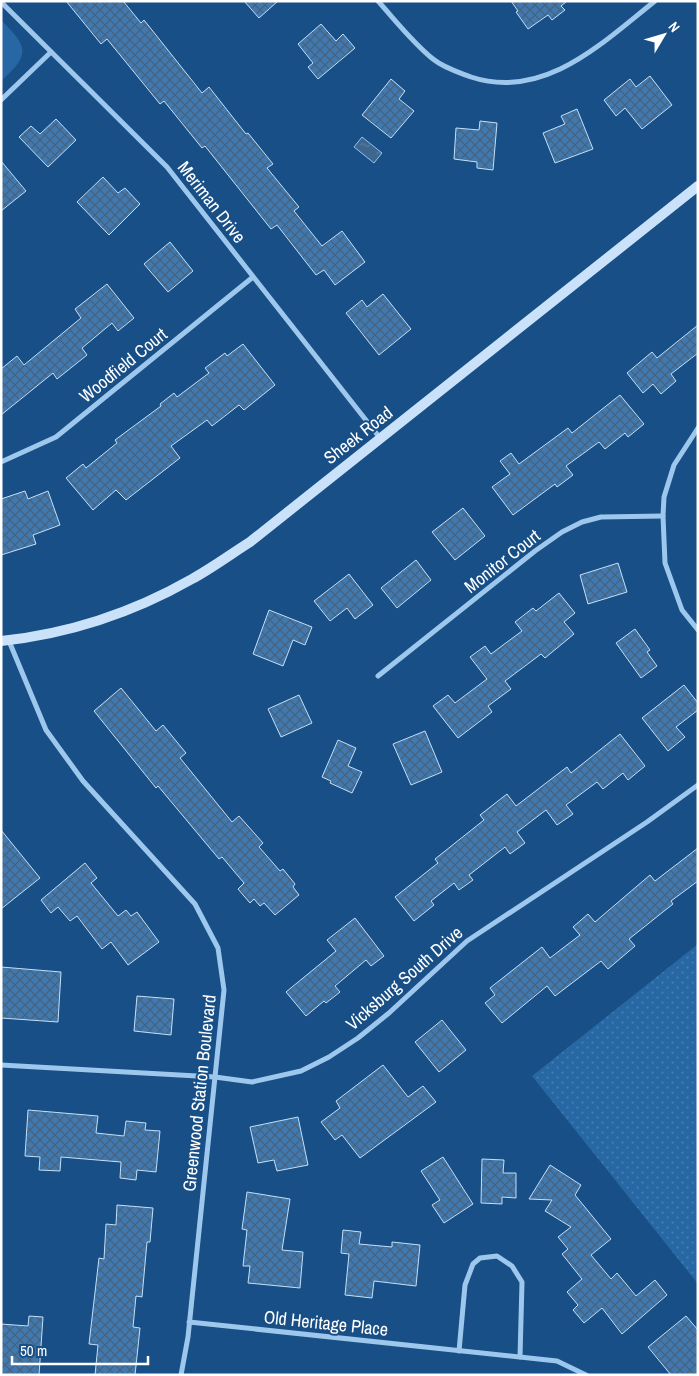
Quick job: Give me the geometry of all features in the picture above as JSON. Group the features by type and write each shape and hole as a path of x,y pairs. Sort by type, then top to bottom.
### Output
{"street":[{"path":"378,1 418,46 434,60 455,72 483,81 503,82 535,79 561,70 593,50 655,1"},
{"name":"Meriman Drive","path":"1,2 167,167 380,438"},
{"path":"1,100 51,52"},
{"name":"Sheek Road","path":"5,641 76,628 109,617 150,600 192,579 250,542 698,186"},
{"name":"Woodfield Court","path":"1,462 56,437 253,277"},
{"path":"698,428 674,465 664,497 663,516 665,563 682,610 698,630"},
{"name":"Monitor Court","path":"378,676 535,551 562,532 582,522 601,517 663,516"},
{"name":"Greenwood Station Boulevard","path":"5,641 46,730 83,781 195,904 218,948 224,990 182,1375"},
{"name":"Vicksburg South Drive","path":"1,1065 215,1077 252,1082 301,1071 358,1038 389,1013 467,941 647,822 698,785"},
{"path":"459,1351 465,1285 473,1264 480,1258 497,1256 512,1266 522,1282 520,1357"},
{"name":"Old Heritage Place","path":"189,1322 557,1361 586,1375"}],"shaded area":[{"path":"1,20 17,37 22,51 17,64 1,81"},
{"path":"698,944 698,1284 532,1076"}],"water":[{"path":"362,137 382,153 374,163 354,147"}],"building":[{"path":"66,1 123,1 141,23 144,20 202,93 209,87 246,134 248,133 273,164 267,168 299,207 294,211 322,246 342,231 365,262 335,285 324,270 316,275 277,225 271,229 205,146 202,148 164,101 160,104 107,39 101,44"},
{"path":"244,1 278,1 259,18"},
{"path":"511,1 567,1 561,6 565,10 552,20 548,15 528,29"},
{"path":"321,24 336,41 343,34 355,48 318,79 308,67 313,63 298,44"},
{"path":"650,76 672,105 642,129 625,108 616,116 604,100 630,79 636,87"},
{"path":"391,79 405,91 399,99 414,111 391,138 362,115"},
{"path":"577,109 593,149 555,163 543,133 565,124 561,116"},
{"path":"56,119 76,140 48,167 19,137 31,126 40,134"},
{"path":"480,121 497,123 493,170 477,168 477,162 454,159 456,128 479,130"},
{"path":"1,161 26,191 1,211"},
{"path":"103,177 118,193 125,188 140,204 109,235 77,202"},
{"path":"170,242 193,271 168,292 144,264"},
{"path":"107,284 134,318 118,331 112,323 82,348 87,355 57,379 53,373 1,415 1,369 17,356 24,365 81,318 75,309"},
{"path":"383,294 411,329 379,355 346,313 362,300 367,307"},
{"path":"698,325 698,353 671,374 676,381 661,394 653,384 643,393 627,373 652,352 657,358"},
{"path":"243,344 275,385 244,410 239,405 212,426 207,420 171,446 180,458 126,500 116,490 93,510 66,478 83,464 86,468 117,443 115,440 161,406 160,404 174,393 177,397 209,373 205,368 225,353 227,356"},
{"path":"620,395 644,424 628,437 625,433 605,449 599,442 566,466 573,475 557,487 555,484 513,515 492,487 510,474 500,461 511,453 519,464 568,428 572,433"},
{"path":"25,491 28,499 48,491 60,525 33,535 36,544 1,555 1,499"},
{"path":"463,508 485,536 455,560 432,532"},
{"path":"416,560 431,580 397,608 381,588"},
{"path":"618,563 627,592 588,604 580,575"},
{"path":"349,574 373,605 355,619 347,608 330,621 314,601"},
{"path":"559,593 575,613 564,622 574,634 545,658 541,654 505,681 511,689 488,706 492,712 458,738 433,706 448,695 455,703 487,679 470,657 485,646 491,654 522,631 515,622 533,608 536,611"},
{"path":"269,610 312,627 305,645 293,640 283,666 253,654"},
{"path":"635,629 650,650 647,652 657,666 641,678 616,643"},
{"path":"684,685 698,703 698,710 676,727 685,737 668,751 642,718"},
{"path":"121,688 156,731 163,725 186,753 180,758 232,822 239,816 263,843 259,847 280,871 283,869 295,884 293,887 299,895 275,915 264,903 260,906 254,899 250,903 238,889 244,883 222,857 219,859 158,786 156,788 94,711"},
{"path":"299,695 312,723 281,737 268,709"},
{"path":"425,731 442,772 411,785 393,744"},
{"path":"620,734 645,766 628,780 623,773 603,789 597,782 566,805 573,814 557,825 546,810 517,832 525,843 510,854 505,847 469,875 473,880 459,890 454,883 431,901 434,905 414,921 395,897 438,863 435,859 484,820 480,815 507,794 516,806 567,767 571,773"},
{"path":"338,740 356,748 348,766 362,772 352,793 330,783 331,781 322,777"},
{"path":"1,830 40,878 1,909"},
{"path":"698,848 698,881 671,901 673,904 629,939 635,946 608,969 601,961 555,996 547,986 502,1023 485,1003 495,995 490,988 542,947 550,958 580,935 573,927 588,914 595,922 650,875 655,881"},
{"path":"85,863 97,878 91,883 118,916 126,910 131,916 137,912 159,942 128,965 111,942 102,949 77,916 70,921 58,907 51,913 41,900"},
{"path":"355,918 384,956 371,966 366,960 335,986 340,992 326,1003 324,1001 306,1016 286,992 336,951 327,940"},
{"path":"1,967 61,972 58,1022 1,1018"},
{"path":"137,996 174,999 171,1035 134,1031"},
{"path":"442,1020 466,1050 439,1072 415,1042"},
{"path":"383,1065 408,1097 423,1086 436,1102 360,1158 342,1135 335,1140 321,1122 340,1108 336,1101"},
{"path":"28,1110 98,1116 96,1133 124,1136 126,1121 146,1123 145,1130 160,1131 156,1172 137,1170 136,1180 120,1178 121,1162 61,1157 60,1171 39,1170 40,1157 25,1156"},
{"path":"298,1117 308,1165 277,1171 274,1160 258,1163 250,1127"},
{"path":"443,1157 473,1204 444,1223 432,1205 440,1200 421,1171"},
{"path":"482,1159 504,1160 503,1173 516,1173 516,1198 502,1197 502,1204 481,1203"},
{"path":"550,1165 581,1185 575,1195 611,1239 591,1255 611,1279 617,1273 636,1296 655,1280 667,1295 622,1334 602,1308 584,1323 573,1310 578,1305 567,1292 582,1279 562,1254 568,1249 558,1237 571,1227 545,1211 552,1200 529,1199"},
{"path":"247,1192 290,1199 282,1250 303,1252 300,1288 248,1283 250,1266 243,1266 247,1230 242,1229"},
{"path":"117,1205 153,1208 150,1242 147,1242 142,1297 136,1296 133,1327 140,1328 135,1375 95,1375 98,1345 89,1344 99,1258 104,1259 106,1224 116,1225"},
{"path":"343,1230 361,1232 359,1244 392,1247 392,1242 420,1245 416,1286 374,1281 372,1298 345,1295 349,1254 341,1253"},
{"path":"29,1316 43,1317 39,1375 1,1375 1,1324 28,1326"},
{"path":"686,1316 698,1330 698,1375 671,1375 648,1347"}]}
